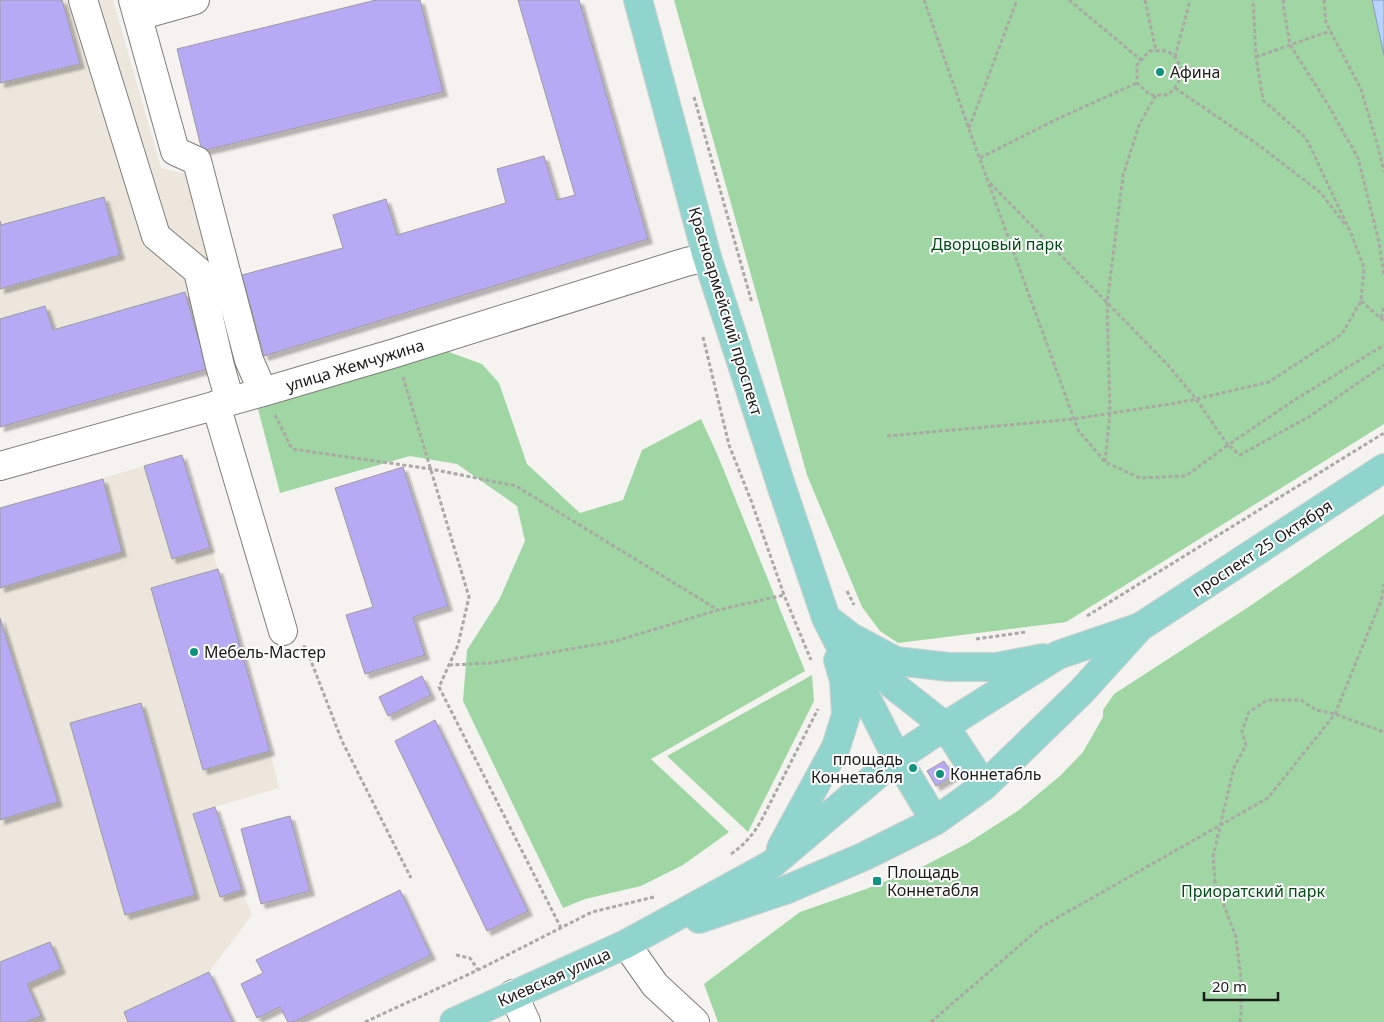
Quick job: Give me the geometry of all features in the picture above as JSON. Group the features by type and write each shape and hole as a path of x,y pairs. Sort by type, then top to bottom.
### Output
{"main road":[{"name":"Красноармейский проспект","path":"638,0 708,257 826,618 897,758 935,821"},
{"name":"проспект 25 Октября","path":"1140,627 1384,468"},
{"name":"Красноармейский проспект","path":"826,618 894,686 945,726 984,786"},
{"path":"826,618 851,637 896,661 949,667 996,666 1058,656 1140,627"},
{"path":"772,864 836,747 846,715 844,681 826,618"},
{"path":"626,944 788,888 865,856 935,821 984,786 1082,692 1140,627"},
{"path":"626,944 772,864 897,758 1058,656"},
{"name":"Киевская улица","path":"454,1022 626,944"}],"street":[{"path":"83,0 156,236 198,272 220,366 223,403 283,631"},
{"path":"194,0 136,8 174,151 197,161 249,360 263,392"},
{"name":"улица Жемчужина","path":"0,466 263,392 686,262 708,257"},
{"path":"626,944 655,985 695,1022"},
{"path":"513,994 526,1022"}],"path":[{"path":"924,0 1078,430 1105,462 1140,478 1186,476 1296,399 1384,345"},
{"path":"969,129 1017,0"},
{"path":"1069,0 1141,60"},
{"path":"1145,0 1156,51"},
{"path":"1175,57 1190,0"},
{"path":"887,436 1074,418 1196,399 1269,382 1342,334 1361,300 1364,268 1351,233 1306,138 1263,100 1256,57 1253,0"},
{"path":"1284,0 1283,4 1290,45 1327,103 1358,158 1379,242 1384,276"},
{"path":"1324,0 1326,23 1361,89 1384,172"},
{"path":"1256,57 1330,32"},
{"path":"1149,51 1167,51 1175,57 1181,67 1180,78 1175,88 1168,95 1150,95 1137,83 1137,65 1141,60 1149,51"},
{"path":"980,158 1055,120 1137,83"},
{"path":"1175,88 1260,146 1321,193 1351,233"},
{"path":"1105,462 1110,413 1107,304 1123,176 1138,125 1156,95"},
{"path":"693,96 753,306"},
{"path":"988,181 1168,365 1196,399 1228,445 1240,454 1310,416 1384,365"},
{"path":"1361,300 1382,319"},
{"path":"1382,319 1384,306"},
{"path":"395,353 469,597 458,645 439,686 561,928"},
{"path":"263,392 292,449 431,469 516,486 718,610"},
{"path":"1086,616 1384,433"},
{"path":"931,1022 1041,928 1268,798 1335,714 1382,601 1384,584"},
{"path":"846,589 855,606"},
{"path":"449,665 490,663 616,641 718,610 784,595"},
{"path":"283,631 306,648 342,741 411,878"},
{"path":"975,639 1032,632"},
{"path":"810,656 812,665"},
{"path":"1240,1022 1240,980 1236,937 1215,882 1213,856 1234,766 1246,745 1242,731 1249,712 1267,700 1301,700 1316,710 1335,714 1384,732"},
{"path":"726,857 741,847 761,821 818,709"},
{"path":"365,1022 478,970 592,912 656,896"},
{"path":"456,955 470,958 478,970"}],"shaded area":[{"path":"0,0 113,0 161,168 186,174 233,363 0,427"},
{"path":"182,455 218,569 279,788 215,807 252,915 209,972 233,1022 0,1022 0,508"}],"green space":[{"name":"Дворцовый парк","path":"674,0 1384,0 1384,424 1066,622 898,643 880,631 862,607 807,475"},
{"path":"446,351 482,364 499,383 527,464 580,513 623,500 642,450 701,419 718,456 805,671 651,759 729,832 683,865 641,886 585,899 563,908 463,701 467,650 499,600 525,541 517,506 457,464 410,456 280,493 258,409"},
{"name":"Приоратский парк","path":"1384,514 1384,1022 718,1022 704,984 800,912 922,867 968,843 1019,810 1061,775 1083,752 1103,717 1103,710 1114,694 1247,608"},
{"path":"812,675 814,701 748,832 667,756"}],"water":[{"path":"1372,0 1384,0 1384,55"}],"building":[{"path":"0,0 62,0 80,64 0,83"},
{"path":"376,0 420,0 443,92 202,151 177,49"},
{"path":"518,0 579,0 648,239 264,356 242,275 343,248 333,215 386,199 397,235 506,203 497,169 544,156 557,200 575,195"},
{"path":"104,197 120,255 0,289 0,221 1,225"},
{"path":"185,292 207,369 0,427 0,319 45,306 53,330"},
{"path":"182,455 210,548 172,559 144,466"},
{"path":"403,467 448,606 413,617 425,655 365,674 346,615 373,607 335,488"},
{"path":"103,479 122,552 0,588 0,508"},
{"path":"218,569 270,751 203,770 151,588"},
{"path":"0,618 58,802 0,820"},
{"path":"422,676 431,695 388,716 379,697"},
{"path":"141,703 195,895 125,915 70,723"},
{"path":"435,720 528,911 487,931 395,741"},
{"name":"Коннетабль","path":"944,761 953,776 936,786 927,771"},
{"path":"215,807 242,890 220,897 193,814"},
{"path":"290,816 310,891 261,904 241,829"},
{"path":"400,890 431,955 293,1022 288,1022 280,1007 257,1018 241,984 263,973 256,960"},
{"path":"50,942 61,969 27,984 41,1016 26,1022 0,1022 0,962"},
{"path":"209,972 233,1022 128,1022 124,1012"}],"place":[{"name":"Афина","path":"1160,72"},
{"name":"Мебель-Мастер","path":"194,652"},
{"name":"площадь Коннетабля","path":"913,768"},
{"name":"Коннетабль","path":"940,774"},
{"name":"Площадь Коннетабля","path":"877,881"}]}
